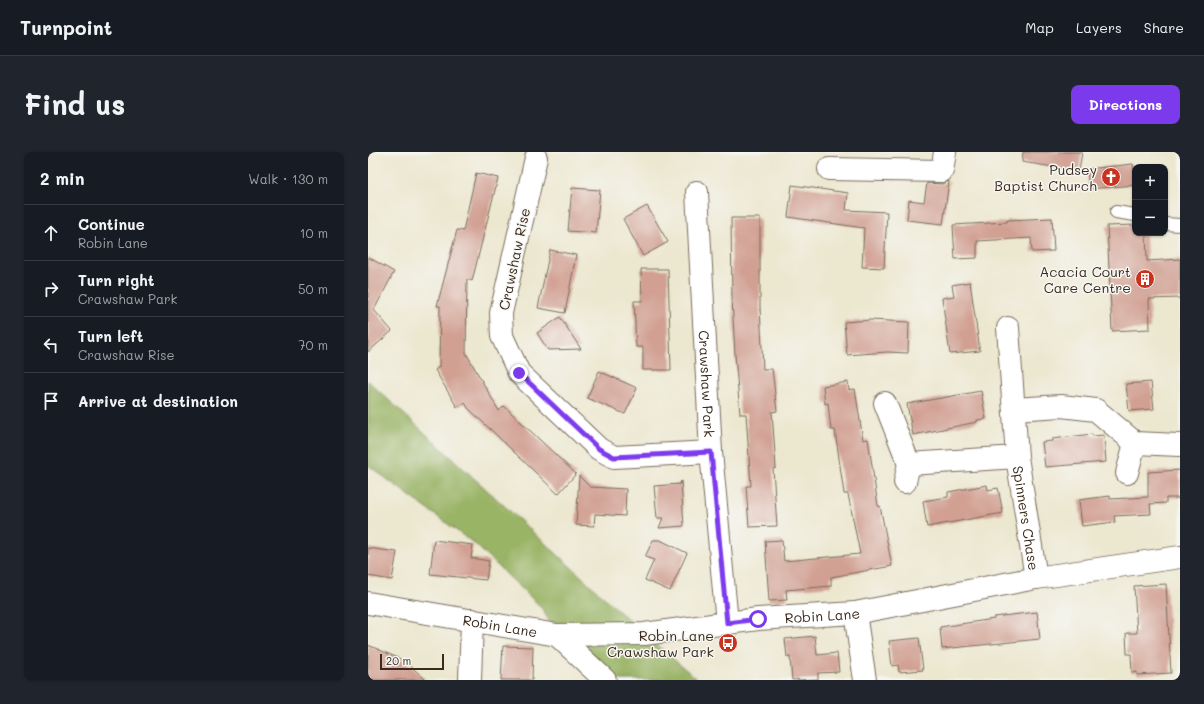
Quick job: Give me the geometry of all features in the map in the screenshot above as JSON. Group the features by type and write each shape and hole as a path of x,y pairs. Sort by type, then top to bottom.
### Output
{"street":[{"path":"829,169 942,171 945,152"},
{"name":"Crawshaw Rise","path":"536,158 502,313 502,336 519,373 599,449 614,457 711,452"},
{"name":"Crawshaw Park","path":"697,192 711,452 727,623"},
{"name":"Spinners Chase","path":"1008,328 1017,457 1036,578"},
{"name":"Spinners Chase","path":"885,403 907,473 1017,457"},
{"path":"1014,409 1061,406 1096,410 1135,443 1180,444"},
{"path":"1127,473 1135,443"},
{"name":"Robin Lane","path":"368,603 557,635 660,633 727,623 855,613 1036,578 1180,557"},
{"path":"855,613 865,680"},
{"path":"470,680 472,620"},
{"path":"557,635 605,680"}],"lane":[{"path":"1116,212 1132,215"},
{"path":"1168,224 1180,225"}],"green space":[{"path":"368,381 644,634 698,680 605,680 557,635 541,607 476,545 368,465"}],"building":[{"path":"1023,152 1082,152 1079,171 1022,162"},
{"name":"Pudsey Baptist Church","path":"1132,164 1132,185 1089,189 1087,169"},
{"path":"476,173 498,178 472,281 467,279 466,353 499,411 504,406 576,474 558,494 468,408 465,403 457,407 435,370 439,367 440,306 437,306 457,230 463,231"},
{"path":"949,181 943,224 907,220 909,200 924,202 927,183 942,184"},
{"path":"792,185 848,193 846,210 887,212 884,268 862,267 864,228 788,217"},
{"path":"572,188 600,190 596,233 568,231"},
{"path":"647,206 668,242 643,256 623,219"},
{"path":"731,218 760,218 760,307 763,369 772,369 777,411 772,412 776,468 773,469 777,526 749,527 746,486 751,486 746,414 740,414 735,355 732,298"},
{"path":"1052,218 1054,251 1032,252 1031,238 977,241 977,258 955,259 953,225"},
{"name":"Acacia Court Care Centre","path":"1132,225 1132,236 1146,236 1147,261 1180,259 1180,298 1149,299 1150,329 1112,331 1107,226"},
{"path":"550,250 576,255 565,313 538,308"},
{"path":"368,257 394,272 374,310 392,331 368,352"},
{"path":"641,269 668,269 671,370 643,370 643,347 636,347 634,301 642,301"},
{"path":"970,282 980,351 950,354 942,298 954,296 952,285"},
{"path":"560,317 581,349 548,350 537,333"},
{"path":"870,320 909,322 908,353 887,352 847,355 844,322"},
{"path":"599,371 637,388 625,414 587,398"},
{"path":"848,382 849,390 855,389 863,440 868,439 878,506 880,506 892,566 831,577 831,586 786,590 787,600 769,601 765,541 782,540 784,561 860,554 848,494 844,494 835,430 831,430 828,403 825,404 823,386"},
{"path":"1151,382 1154,409 1129,411 1126,384"},
{"path":"981,391 986,419 913,435 907,404"},
{"path":"1092,434 1093,436 1104,435 1106,462 1045,467 1042,442 1052,441 1052,439"},
{"path":"1180,470 1180,498 1166,498 1166,503 1150,504 1151,514 1114,516 1115,522 1082,526 1079,500 1110,496 1110,499 1148,497 1148,472"},
{"path":"579,476 590,487 626,489 625,516 595,514 594,526 576,525"},
{"path":"681,481 684,526 659,528 663,518 657,518 654,486 680,484"},
{"path":"987,485 988,490 998,488 1003,513 927,527 923,501 948,497 948,492"},
{"path":"434,540 473,545 471,558 489,561 486,580 430,574"},
{"path":"653,540 660,540 687,553 670,591 645,580 654,560 645,557"},
{"path":"368,548 397,552 392,580 368,576"},
{"path":"1166,584 1171,673 1137,675 1137,672 1132,673 1131,654 1127,654 1126,633 1137,633 1134,586"},
{"path":"1037,612 1040,639 942,649 940,627 994,619 994,617"},
{"path":"815,636 817,655 837,653 839,672 818,673 818,679 792,680 790,657 787,657 785,639"},
{"path":"919,638 923,670 899,672 898,665 892,666 889,641"},
{"path":"368,645 405,661 426,680 368,680"},
{"path":"503,646 533,647 532,680 501,680"}],"place":[{"name":"Pudsey Baptist Church","path":"1111,177"},
{"name":"Acacia Court Care Centre","path":"1145,279"},
{"name":"Robin Lane Crawshaw Park","path":"728,643"}],"route":[{"path":"519,373 599,449 614,457 711,452 727,623 758,619"}]}
